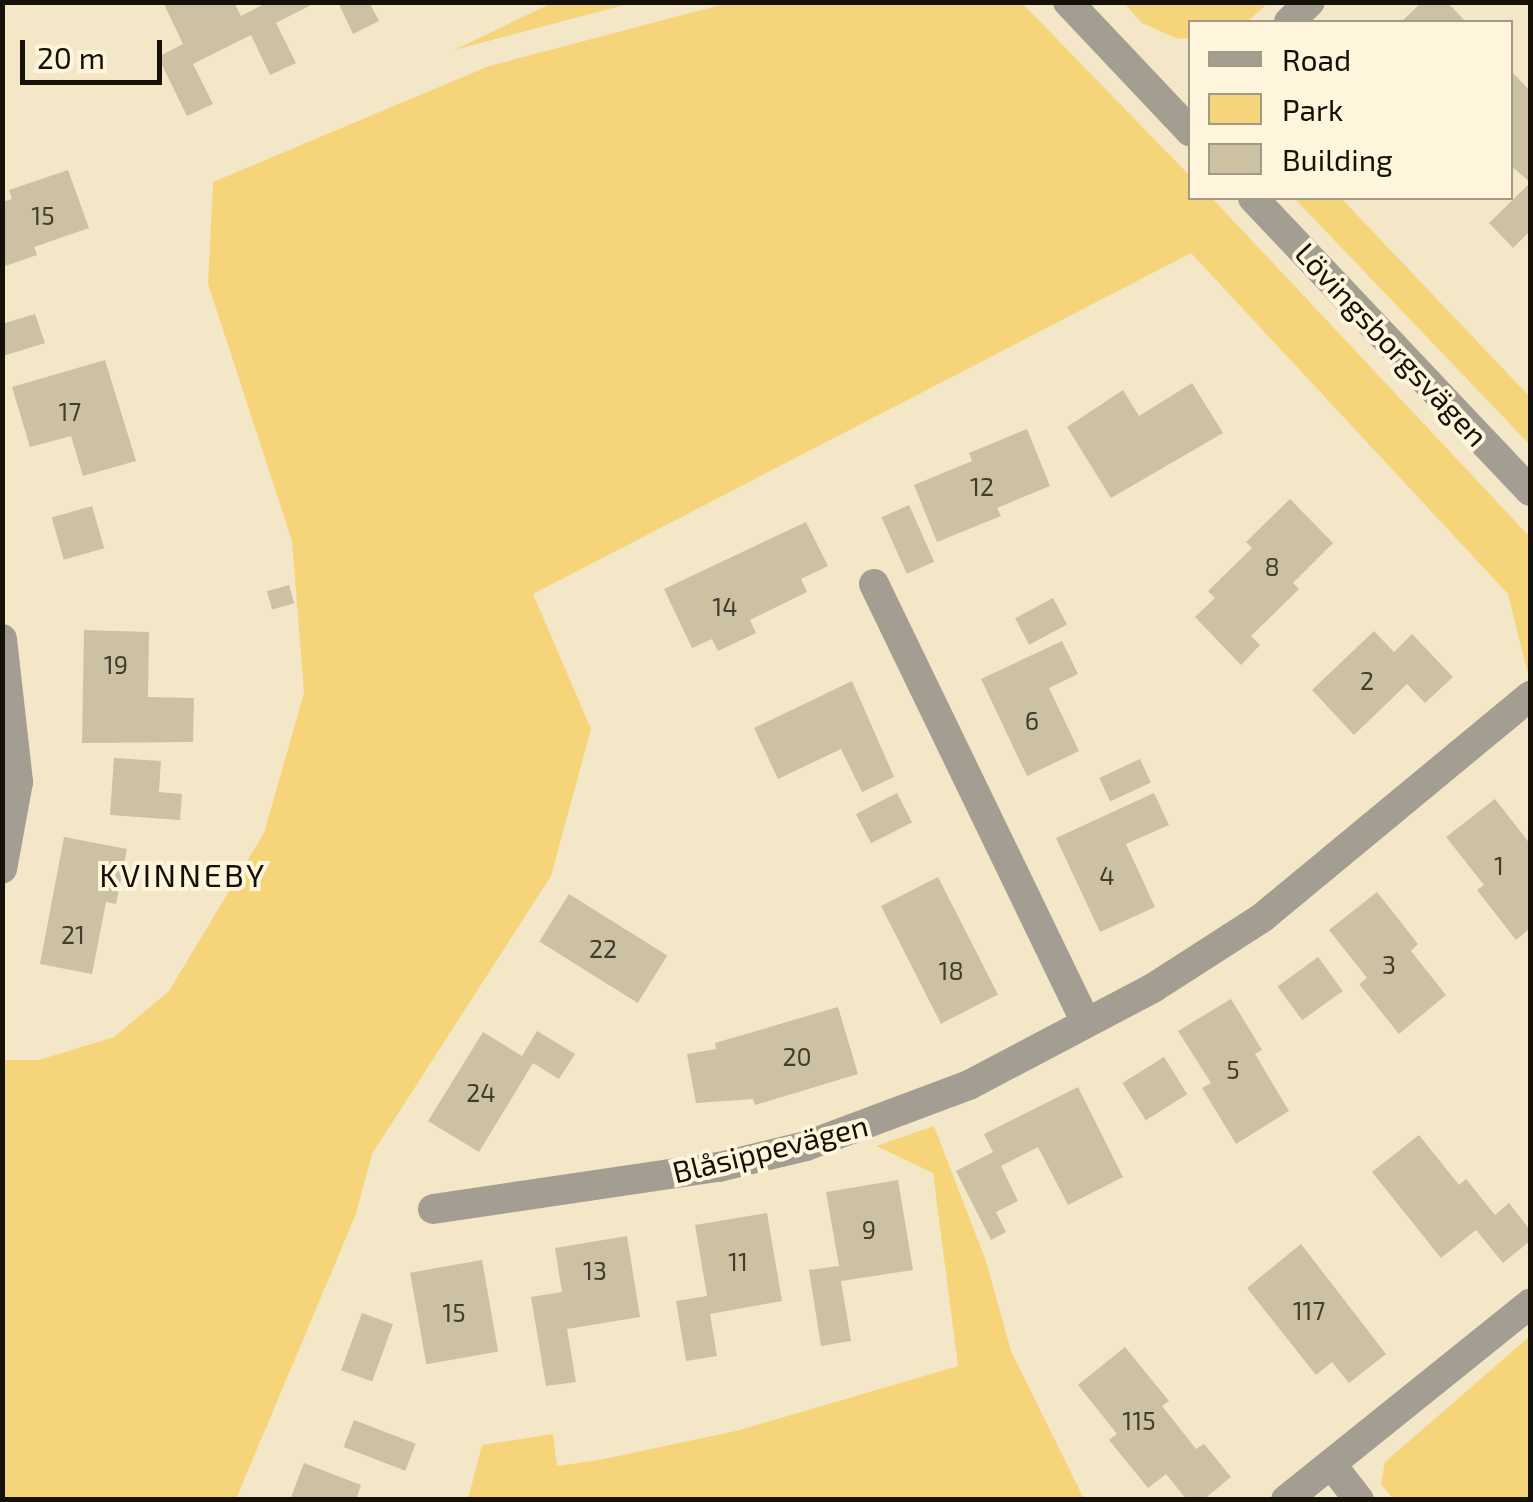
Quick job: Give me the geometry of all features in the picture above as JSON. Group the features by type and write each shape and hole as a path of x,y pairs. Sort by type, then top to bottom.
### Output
{"street":[{"path":"1068,2 1188,124"},
{"path":"1291,20 1310,2"},
{"name":"Lövingsborgsvägen","path":"1255,200 1530,491"},
{"path":"874,584 1086,1022"},
{"path":"2,639 18,766 2,869"},
{"name":"Blåsippevägen","path":"433,1209 719,1167 806,1146 969,1085 1154,988 1263,916 1530,696"},
{"path":"1286,1500 1530,1304"},
{"path":"1331,1464 1359,1500"}],"green space":[{"path":"552,3 632,3 454,50"},
{"path":"728,3 1022,3 1188,174 1188,200 1214,200 1530,537 1530,668 1527,671 1508,594 1191,253 533,594 591,729 551,876 372,1154 356,1214 236,1499 3,1499 3,1060 39,1060 114,1037 169,991 264,833 304,693 292,541 208,284 213,182 489,66"},
{"path":"1124,3 1268,3 1249,20 1188,20 1188,38 1178,39 1142,23"},
{"path":"1296,200 1343,200 1530,397 1530,445"},
{"path":"934,1126 986,1261 1011,1351 1084,1499 468,1499 482,1445 553,1434 557,1466 599,1460 736,1431 958,1366 933,1173 876,1146"},
{"path":"1530,1336 1530,1499 1393,1499 1381,1484 1385,1462"}],"building":[{"path":"163,2 234,2 241,16 268,2 317,2 276,23 296,63 270,75 251,35 193,64 213,104 187,116 158,57 183,44"},
{"path":"338,2 369,2 379,21 353,34"},
{"path":"1422,2 1447,2 1464,20 1403,20"},
{"path":"1513,73 1530,91 1530,182 1513,168"},
{"path":"68,170 89,228 34,247 37,255 2,267 2,202 12,199 9,190"},
{"path":"1530,183 1530,231 1513,248 1489,223"},
{"path":"35,314 45,343 3,356 2,324"},
{"path":"105,360 136,461 83,476 71,436 30,447 12,387"},
{"path":"1192,383 1223,433 1111,498 1067,427 1123,390 1139,416"},
{"path":"1027,429 1050,486 997,508 1001,516 937,542 914,485 972,461 969,453"},
{"path":"1290,499 1333,543 1293,583 1299,589 1251,636 1260,645 1241,665 1195,617 1215,598 1208,591 1252,548 1246,542"},
{"path":"909,505 934,562 907,574 882,517"},
{"path":"92,506 104,548 64,560 52,518"},
{"path":"806,522 828,566 801,579 807,592 750,620 756,633 718,651 712,639 692,648 664,589"},
{"path":"289,585 294,603 272,610 267,591"},
{"path":"1053,598 1067,624 1029,645 1015,618"},
{"path":"84,630 149,632 148,697 194,698 193,742 82,743"},
{"path":"1374,631 1394,652 1412,634 1453,677 1425,703 1407,684 1354,735 1312,690"},
{"path":"1062,641 1078,674 1049,688 1079,751 1027,776 981,679"},
{"path":"852,681 894,777 862,792 841,749 778,779 754,728"},
{"path":"114,758 161,761 159,792 182,794 180,820 110,815"},
{"path":"1140,759 1151,783 1110,802 1099,778"},
{"path":"897,793 912,822 871,843 856,814"},
{"path":"1154,793 1169,825 1126,844 1155,907 1100,932 1056,838"},
{"path":"1495,799 1530,844 1530,928 1516,940 1477,890 1484,885 1446,837"},
{"path":"64,837 127,849 116,904 106,902 92,974 40,964"},
{"path":"938,877 998,995 941,1024 881,906"},
{"path":"1377,892 1418,944 1411,951 1446,995 1399,1034 1359,984 1367,978 1329,930"},
{"path":"569,894 667,955 638,1003 539,941"},
{"path":"1318,957 1343,991 1302,1020 1278,986"},
{"path":"1231,999 1262,1050 1255,1054 1289,1111 1236,1144 1202,1088 1211,1083 1178,1031"},
{"path":"838,1007 858,1074 755,1105 753,1099 696,1103 687,1054 716,1049 715,1043"},
{"path":"537,1031 575,1054 559,1079 533,1063 479,1152 428,1121 483,1032 522,1056"},
{"path":"1164,1057 1187,1094 1146,1120 1122,1083"},
{"path":"1078,1087 1123,1177 1068,1205 1038,1147 1001,1166 1018,1201 996,1212 1006,1232 991,1240 956,1171 993,1152 984,1134"},
{"path":"1419,1135 1459,1185 1466,1179 1495,1215 1509,1203 1530,1230 1530,1241 1503,1263 1476,1230 1441,1258 1372,1172"},
{"path":"898,1180 913,1270 841,1281 851,1341 821,1346 809,1270 839,1266 826,1192"},
{"path":"767,1213 782,1301 710,1314 717,1356 686,1361 676,1301 707,1296 695,1225"},
{"path":"627,1236 640,1317 567,1329 576,1382 546,1386 531,1297 562,1292 555,1248"},
{"path":"1301,1244 1386,1354 1349,1383 1332,1362 1316,1375 1247,1288"},
{"path":"482,1260 498,1352 426,1364 410,1273"},
{"path":"362,1313 393,1324 372,1382 341,1370"},
{"path":"1125,1347 1169,1401 1162,1406 1196,1449 1204,1444 1231,1477 1203,1500 1187,1500 1166,1474 1148,1488 1109,1440 1117,1434 1078,1385"},
{"path":"354,1420 416,1444 405,1471 344,1447"},
{"path":"304,1463 361,1485 356,1500 290,1500"}],"district":[{"name":"KVINNEBY","path":"183,874"}]}
